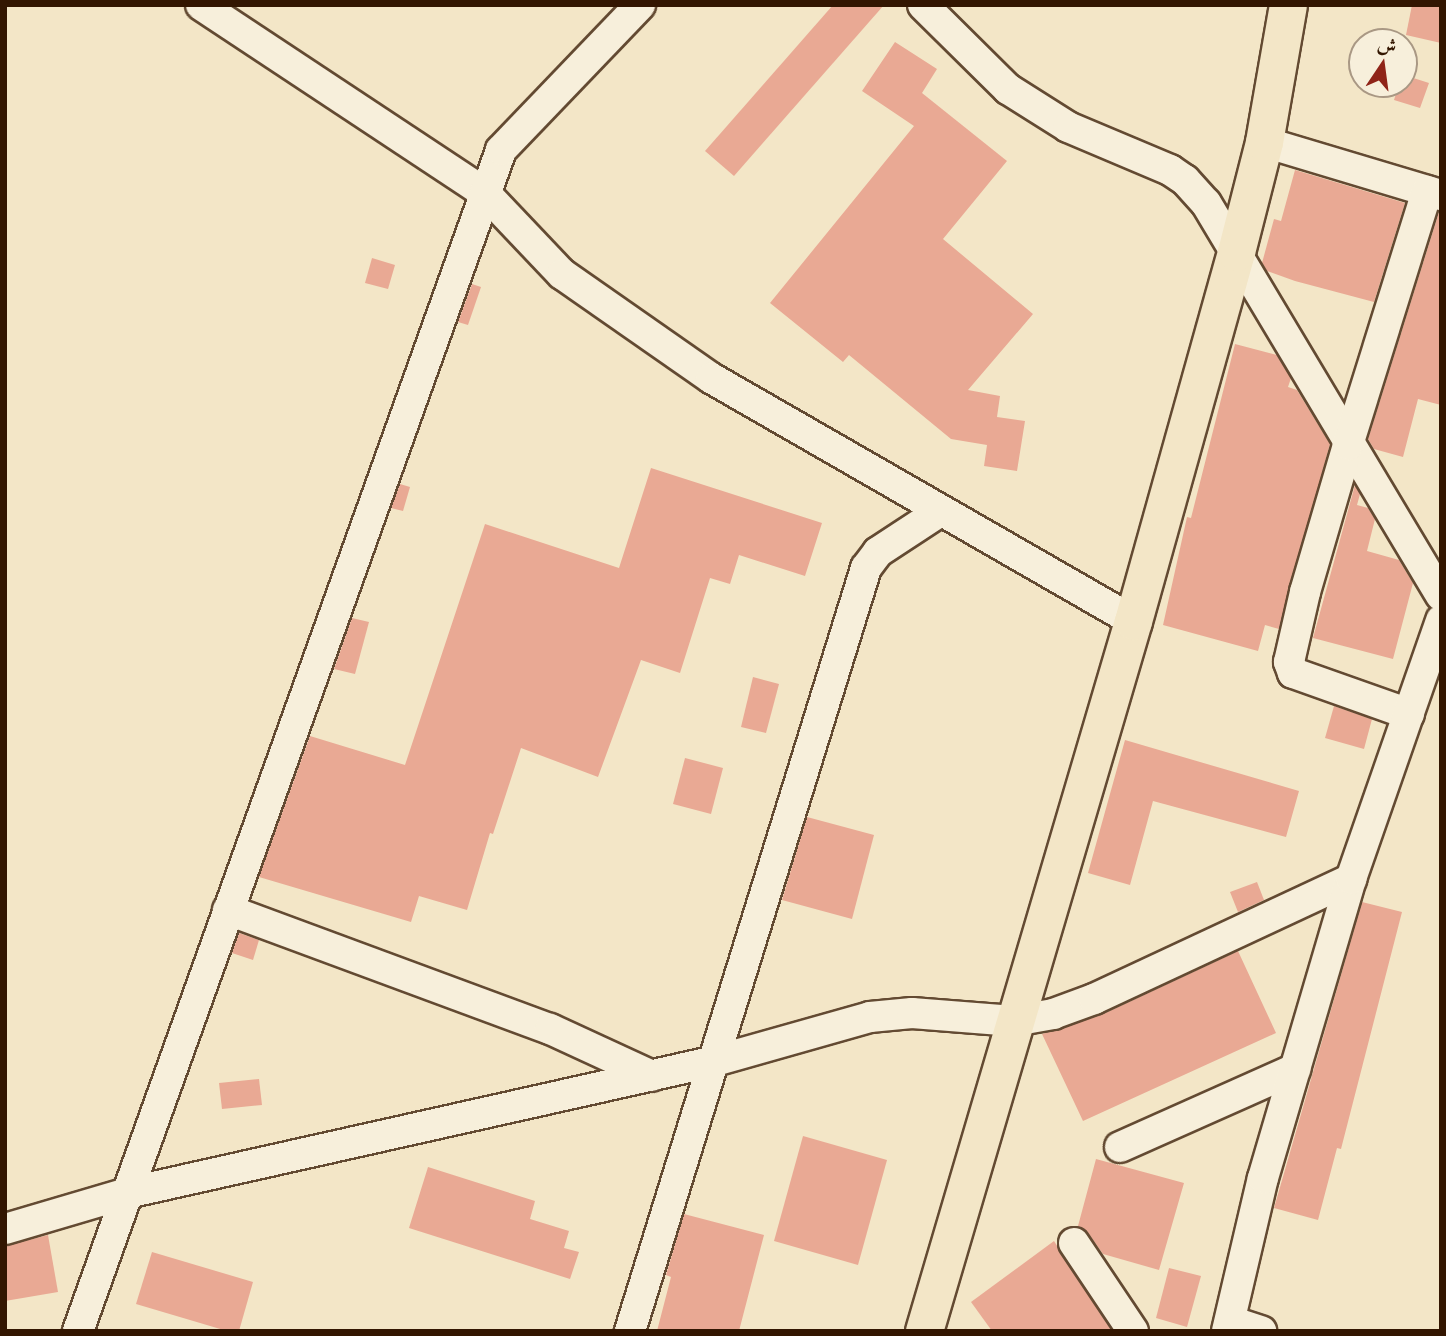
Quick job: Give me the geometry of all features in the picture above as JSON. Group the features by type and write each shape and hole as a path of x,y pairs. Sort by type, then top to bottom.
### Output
{"main road":[{"path":"935,1323 1014,1021 1133,621 1236,252 1264,142 1288,5"}],"street":[{"path":"201,5 485,192 562,274 633,327 711,379 1133,621"},
{"path":"78,1331 500,150 640,5"},
{"path":"923,5 1008,89 1068,127 1170,170 1185,180 1206,203 1348,444 1441,595"},
{"path":"1264,142 1434,193 1348,444 1289,655 1293,673 1409,714"},
{"path":"630,1331 711,1062 866,568 878,552 939,512"},
{"path":"1261,1331 1228,1326 1263,1178 1351,880 1441,620"},
{"path":"5,1228 127,1193 711,1062 870,1017 912,1013 1014,1021 1053,1014 1094,999 1351,880"},
{"path":"228,910 550,1029 652,1076"},
{"path":"1119,1147 1295,1069"},
{"path":"1074,1243 1133,1331"}],"building":[{"path":"833,5 884,5 734,176 705,151"},
{"path":"1412,5 1441,5 1441,43 1418,38 1418,28 1407,28"},
{"path":"895,42 937,69 922,93 1007,161 943,239 1033,314 968,390 1000,396 997,417 1025,421 1017,471 984,466 987,445 951,439 849,355 843,362 770,303 914,126 862,91"},
{"path":"1418,79 1429,83 1420,108 1394,100 1418,98"},
{"path":"1295,170 1405,203 1374,302 1295,281 1267,271 1262,263 1274,219 1281,221"},
{"path":"1439,212 1441,405 1418,399 1403,457 1374,449 1368,439"},
{"path":"372,258 395,265 388,289 365,283"},
{"path":"472,284 481,287 468,325 458,322"},
{"path":"1235,344 1277,355 1291,378 1288,387 1297,390 1330,444 1279,629 1265,625 1258,651 1163,625 1187,517 1191,518"},
{"path":"651,468 822,523 805,576 739,555 730,584 710,578 680,673 641,660 598,777 521,748 493,834 490,833 467,910 419,896 411,922 259,877 310,736 405,765 485,524 619,568"},
{"path":"400,484 410,487 403,511 391,508"},
{"path":"1355,485 1360,494 1357,505 1368,508 1375,519 1367,551 1399,560 1413,583 1393,659 1313,638"},
{"path":"352,618 369,622 355,674 334,669"},
{"path":"753,677 779,684 766,733 741,727"},
{"path":"1334,706 1372,719 1364,749 1325,738"},
{"path":"1125,740 1299,791 1286,837 1153,801 1130,885 1088,873"},
{"path":"685,758 723,768 711,814 673,804"},
{"path":"807,817 874,835 852,919 782,900"},
{"path":"1257,882 1264,900 1238,912 1230,892"},
{"path":"1362,902 1402,912 1341,1149 1337,1148 1318,1220 1274,1208"},
{"path":"239,933 259,940 253,960 232,953"},
{"path":"1238,951 1276,1033 1083,1121 1042,1034 1101,1015"},
{"path":"259,1079 262,1105 222,1109 219,1083"},
{"path":"803,1136 887,1160 858,1265 774,1241"},
{"path":"1096,1159 1184,1183 1159,1270 1103,1254 1088,1233 1078,1226"},
{"path":"428,1167 535,1201 530,1219 569,1231 564,1248 579,1252 570,1279 409,1228"},
{"path":"684,1214 764,1235 739,1331 657,1331 671,1277 666,1275"},
{"path":"48,1235 58,1292 5,1301 5,1246"},
{"path":"1054,1241 1112,1331 992,1331 971,1302"},
{"path":"152,1252 253,1282 239,1331 227,1331 136,1304"},
{"path":"1169,1268 1201,1276 1187,1327 1156,1318"}]}
